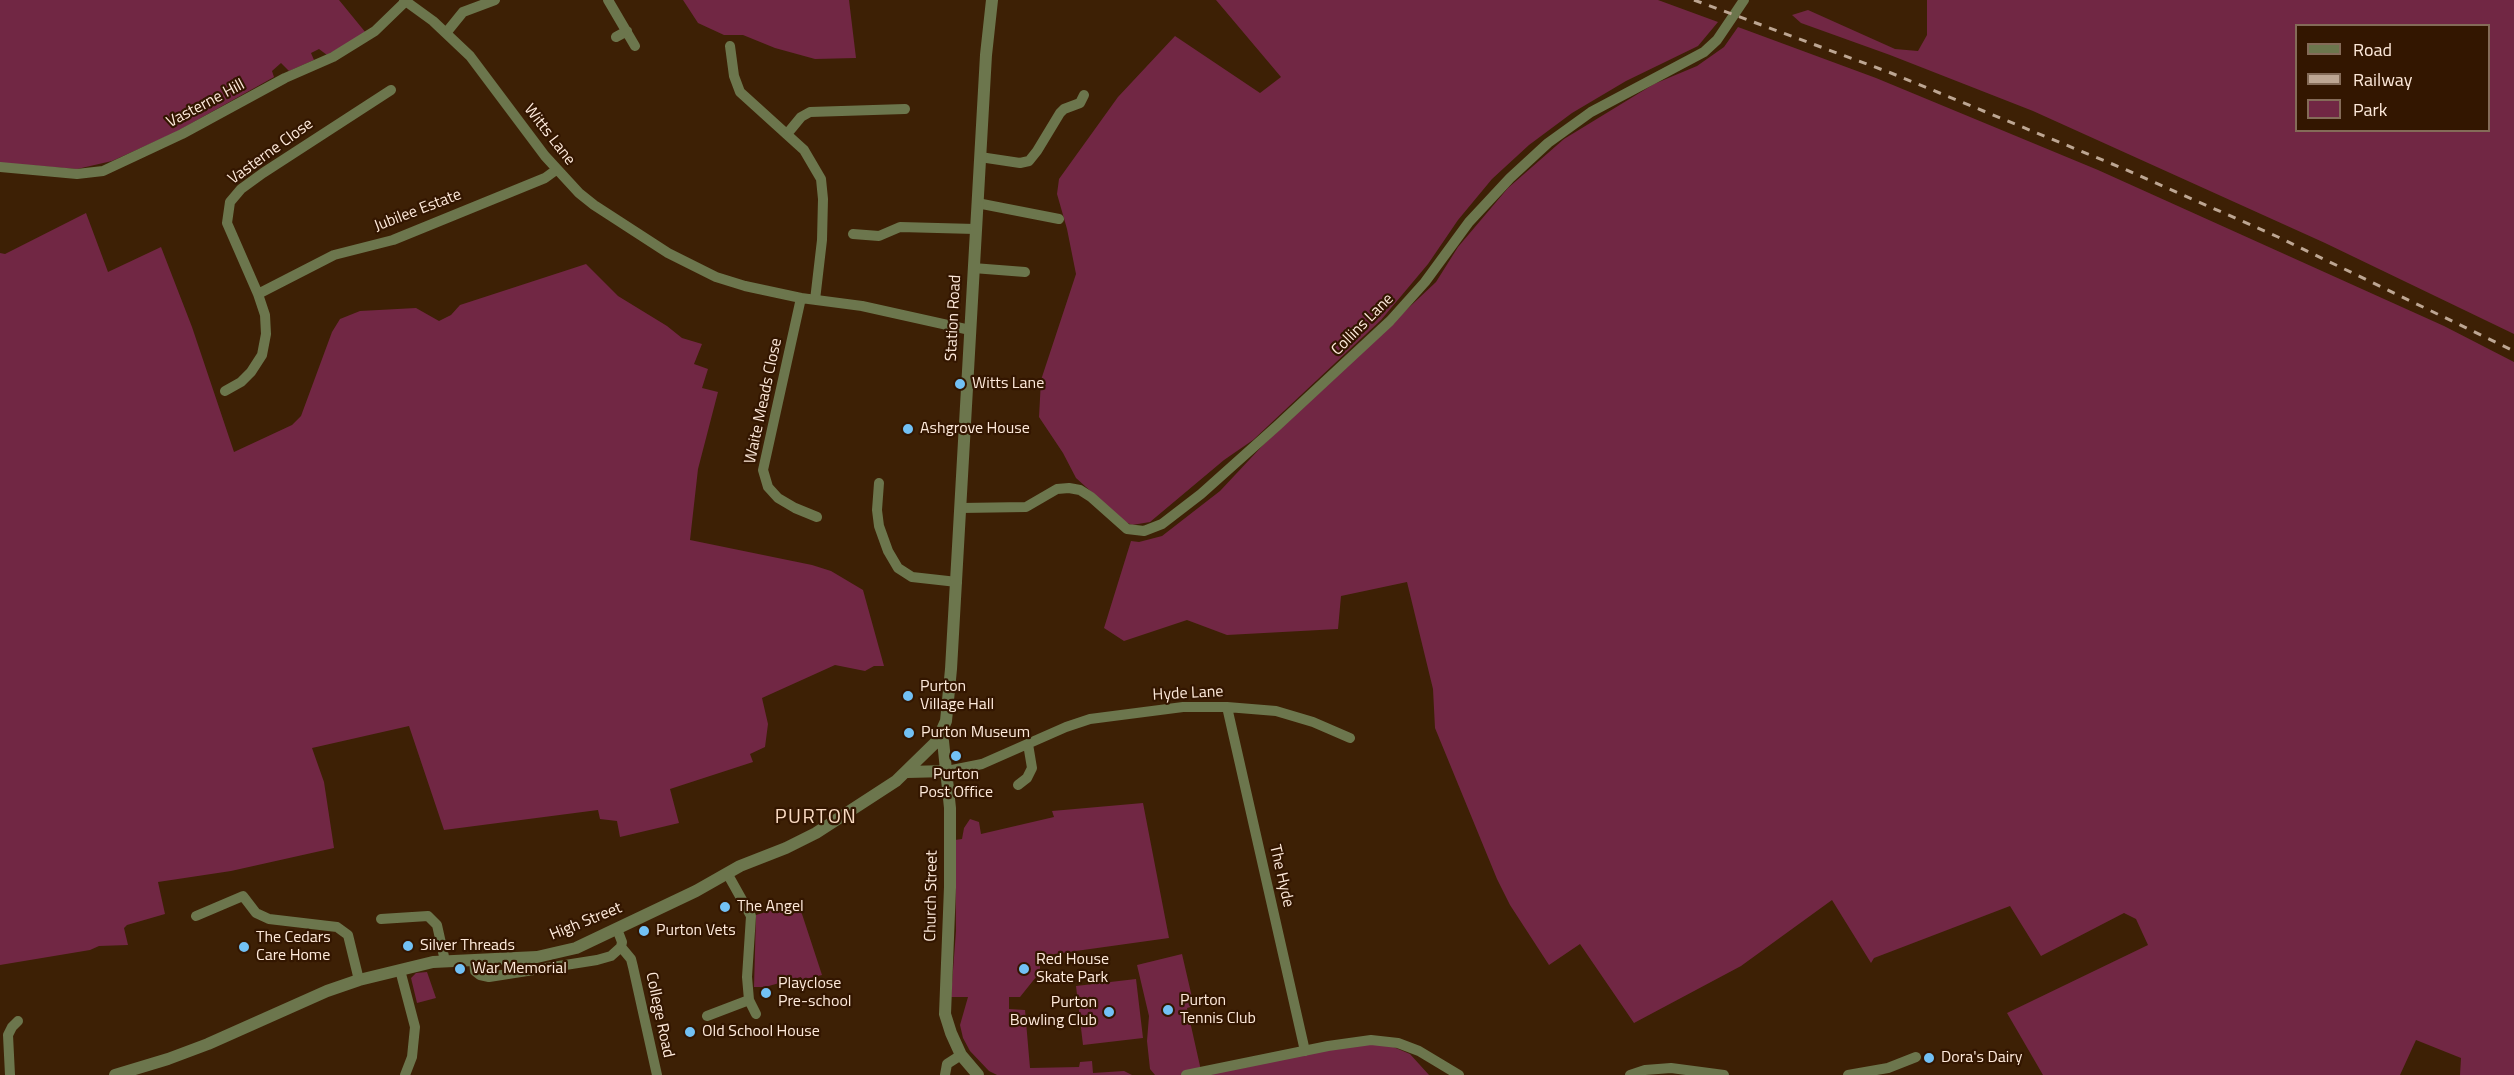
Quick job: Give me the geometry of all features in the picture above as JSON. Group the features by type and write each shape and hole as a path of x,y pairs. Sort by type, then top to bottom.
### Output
{"street":[{"path":"446,33 463,12 495,0"},
{"path":"608,0 634,46"},
{"name":"Station Road","path":"947,710 957,582 987,37 992,0"},
{"name":"Collins Lane","path":"961,508 1026,507 1057,489 1069,488 1080,490 1091,497 1115,521 1127,529 1144,531 1162,524 1201,494 1390,321 1425,282 1468,222 1548,143 1592,112 1704,52 1717,40 1744,0"},
{"name":"Witts Lane","path":"405,1 446,33 485,74 556,170 594,205 680,260 733,282 801,298 862,306 970,330"},
{"name":"Vasterne Hill","path":"0,167 77,174 103,171 182,134 293,75 333,57 375,31 405,1"},
{"path":"616,37 627,32"},
{"path":"730,46 734,76 740,92 804,150 822,185 822,240 815,300"},
{"name":"Vasterne Close","path":"225,391 246,378 262,355 266,327 258,294 226,223 228,208 233,197 263,173 391,90"},
{"path":"980,157 1020,164 1029,161 1060,113 1080,103 1084,95"},
{"path":"787,134 801,117 810,112 905,109"},
{"name":"Jubilee Estate","path":"258,294 334,255 393,240 545,178 556,170"},
{"path":"977,203 1059,219"},
{"path":"853,234 879,236 900,227 975,229"},
{"path":"973,268 1025,272"},
{"name":"Waite Meads Close","path":"801,298 764,458 763,474 768,487 778,498 789,506 817,517"},
{"path":"879,483 877,510 879,526 888,551 898,567 912,577 957,582"},
{"name":"Hyde Lane","path":"947,771 982,764 1066,727 1104,716 1183,707 1227,707 1276,711 1313,722 1350,738"},
{"name":"The Hyde","path":"1227,707 1305,1052"},
{"name":"High Street","path":"115,1075 208,1044 327,991 359,980 445,961 548,955 576,948 696,891 727,873 816,833 875,796 908,772 940,736 947,710"},
{"name":"Church Street","path":"940,736 943,741 947,771 950,867 945,1010 951,1033 961,1055 978,1075"},
{"path":"1018,785 1027,778 1032,768 1028,744"},
{"path":"908,772 947,771"},
{"path":"727,873 751,916 747,977 749,1000 756,1014"},
{"path":"196,916 243,896 256,913 268,919 344,929 348,935 359,980"},
{"path":"381,919 428,916 437,925 445,961"},
{"name":"College Road","path":"617,929 622,942 621,947 631,959 657,1075"},
{"path":"474,960 475,971 489,977 600,959 611,956 621,947"},
{"path":"400,970 415,1028 412,1057 405,1075"},
{"path":"706,1016 749,1000"},
{"path":"10,1075 5,1027 18,1021"},
{"path":"1186,1075 1354,1041 1390,1041 1426,1055 1459,1075"},
{"path":"945,1075 947,1064 961,1055"},
{"path":"1848,1075 1888,1068 1916,1058"},
{"path":"1630,1075 1645,1070 1671,1068 1724,1075"}],"green space":[{"path":"0,0 339,0 366,33 327,55 319,49 311,53 314,60 289,71 281,63 272,71 274,77 174,133 112,161 77,169 0,163"},
{"path":"683,0 849,0 856,58 815,59 775,48 743,35 724,35 698,23"},
{"path":"1216,0 1658,0 1718,22 1698,46 1626,81 1572,113 1529,145 1492,179 1458,220 1428,264 1381,320 1253,440 1224,460 1150,522 1132,525 1117,518 1076,478 1063,453 1039,417 1041,380 1076,274 1057,194 1059,179 1118,97 1175,36 1260,93 1281,77"},
{"path":"1927,0 2514,0 2514,334 2325,243 2033,111 1801,23 1792,15 1808,10 1895,49 1918,51 1927,35"},
{"path":"1738,27 1876,78 2098,170 2444,326 2514,362 2514,1075 2460,1075 2461,1058 2416,1040 2400,1075 2043,1075 2007,1013 2148,945 2136,919 2124,913 2041,956 2010,906 1874,958 1871,963 1832,900 1741,966 1634,1023 1580,944 1549,965 1510,905 1497,879 1435,728 1433,689 1407,582 1341,596 1338,629 1227,635 1187,620 1124,641 1104,628 1131,541 1139,542 1162,536 1220,491 1265,443 1436,282 1458,247 1508,188 1564,139 1654,84 1697,66 1724,47"},
{"path":"86,213 108,272 161,247 192,327 234,452 292,425 301,416 332,332 340,319 360,311 416,308 439,321 451,315 460,305 586,264 618,296 667,326 682,338 702,344 694,364 708,369 702,388 718,392 698,469 690,540 812,565 831,571 863,590 884,666 874,666 865,671 835,665 762,698 768,724 765,747 750,754 753,762 670,789 679,823 620,837 617,821 600,819 598,810 444,830 409,726 312,748 324,782 334,848 231,871 158,882 165,914 127,925 124,928 128,945 99,946 90,950 0,965 0,253 5,254"},
{"path":"1143,803 1169,938 1040,956 1040,972 1020,997 1009,997 1009,1009 1025,1010 1030,1068 1079,1067 1080,1062 1092,1061 1093,1073 1124,1071 1132,1075 997,1075 989,1071 970,1051 963,1038 960,1025 968,997 951,997 956,931 955,840 962,839 964,828 970,819 979,822 981,834 1054,817 1052,811"},
{"path":"786,906 789,915 801,911 822,975 802,980 801,977 765,987 754,987 756,915"},
{"name":"Purton Tennis Club","path":"1182,954 1194,1006 1187,1008 1202,1075 1155,1075 1150,1069 1147,1041 1149,1016 1137,965"},
{"path":"427,972 436,998 417,1003 411,978 416,973"},
{"name":"Purton Bowling Club","path":"1136,979 1143,1038 1083,1045 1076,986"},
{"path":"1384,1043 1410,1054 1429,1075 1204,1075 1334,1048"}],"railway":[{"path":"1694,0 1891,73 2122,168 2278,237 2514,351"}],"place":[{"name":"Witts Lane","path":"960,384"},
{"name":"Ashgrove House","path":"908,429"},
{"name":"Purton Village Hall","path":"908,696"},
{"name":"Purton Museum","path":"909,733"},
{"name":"Purton Post Office","path":"956,756"},
{"name":"The Angel","path":"725,907"},
{"name":"Purton Vets","path":"644,931"},
{"name":"Silver Threads","path":"408,946"},
{"name":"The Cedars Care Home","path":"244,947"},
{"name":"War Memorial","path":"460,969"},
{"name":"Red House Skate Park","path":"1024,969"},
{"name":"Playclose Pre-school","path":"766,993"},
{"name":"Purton Tennis Club","path":"1168,1010"},
{"name":"Purton Bowling Club","path":"1109,1012"},
{"name":"Old School House","path":"690,1032"},
{"name":"Dora's Dairy","path":"1929,1058"}],"district":[{"name":"PURTON","path":"816,818"}]}
